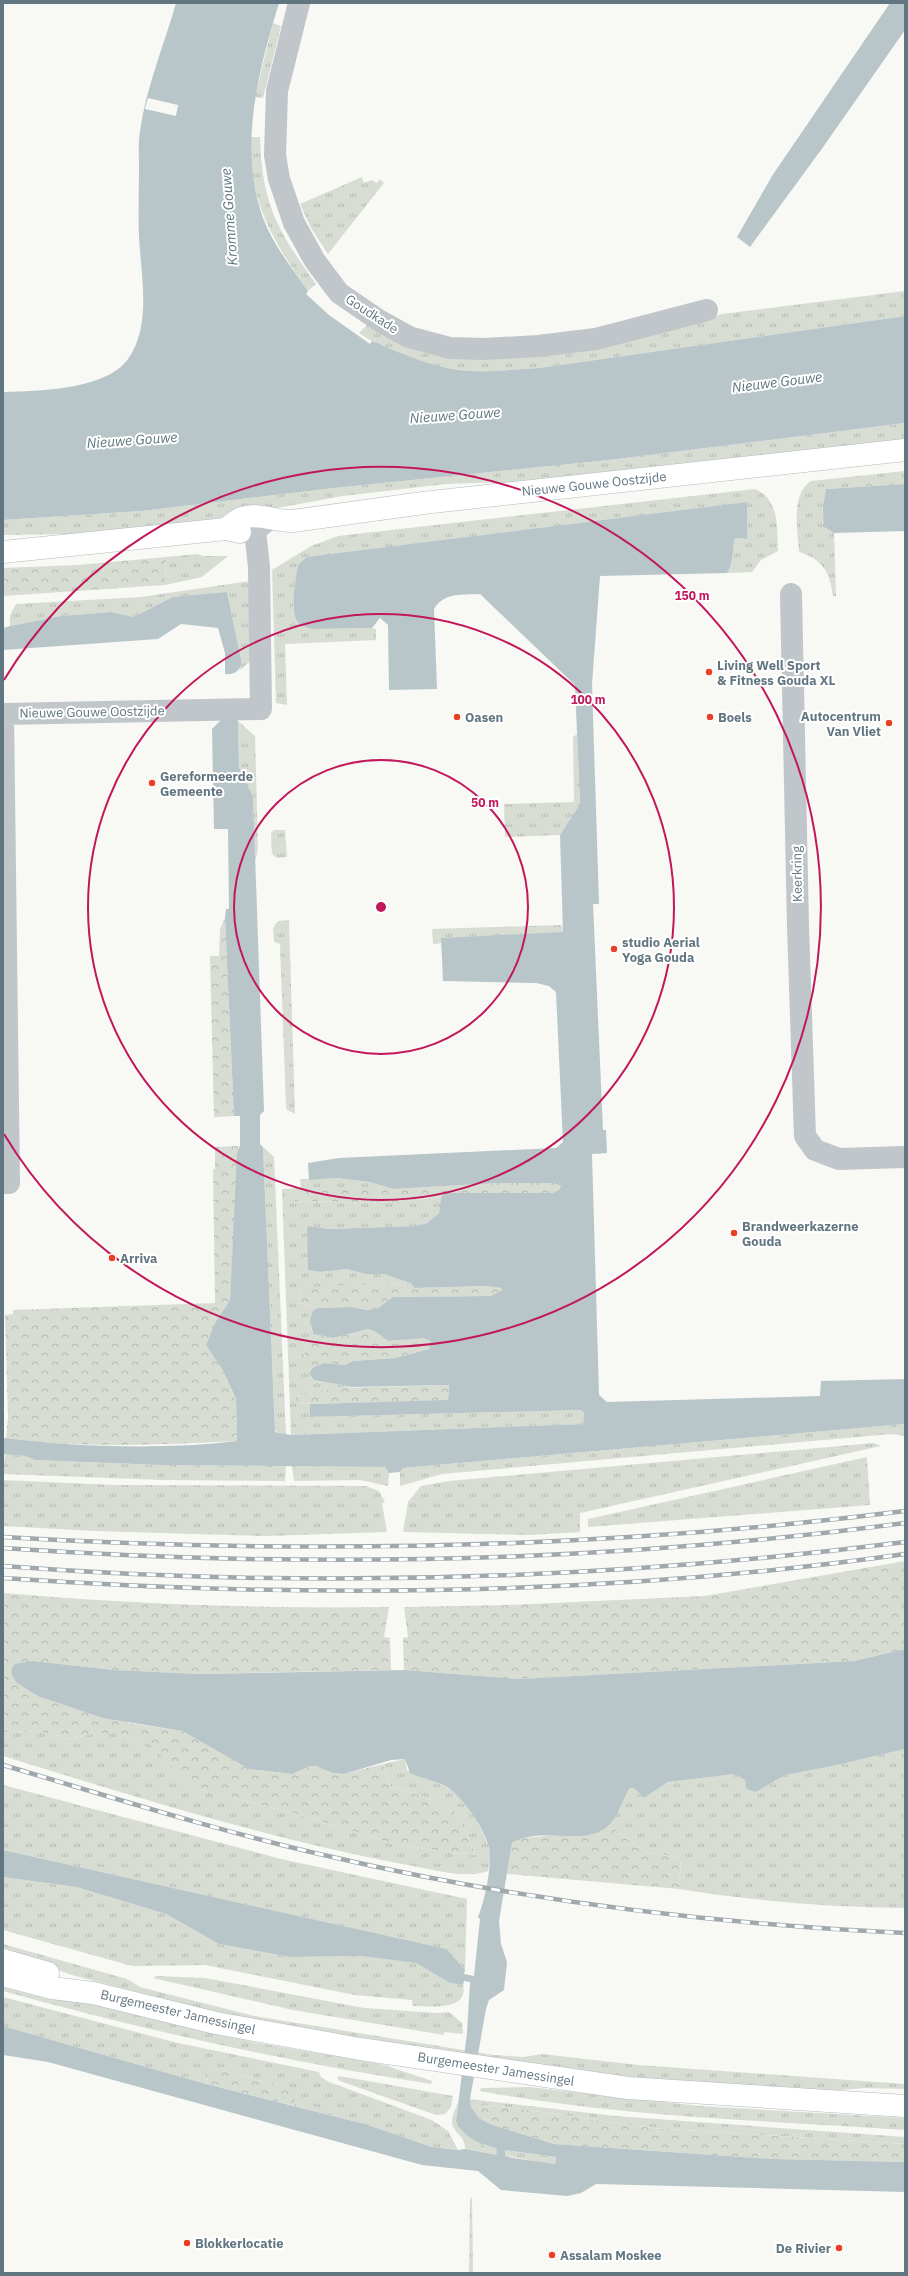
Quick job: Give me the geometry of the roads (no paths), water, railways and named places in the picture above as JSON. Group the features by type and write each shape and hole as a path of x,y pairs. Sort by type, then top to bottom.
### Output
{"main road":[{"name":"Nieuwe Gouwe Oostzijde","path":"3,552 226,529 241,532 270,524 423,503 905,450"},
{"name":"Burgemeester Jamessingel","path":"3,1960 10,1960 58,1977 93,1993"},
{"name":"Burgemeester Jamessingel","path":"3,1975 52,1988 93,1993 216,2023 360,2049 628,2088 905,2106"}],"street":[{"name":"Goudkade","path":"299,3 277,91 275,155 279,179 294,223 315,261 339,293 380,321 409,338 450,348 484,349 538,346 596,340 707,310"},
{"name":"Nieuwe Gouwe Oostzijde","path":"3,1183 9,1183 3,714 261,709 259,567 270,524"},
{"name":"Keerkring","path":"791,594 797,918 805,1136 815,1150 839,1158 905,1157"}],"water":[{"path":"176,3 279,3 264,56 254,110 252,164 256,191 263,218 272,238 283,256 308,291 306,294 329,315 370,344 372,341 408,356 458,370 497,371 539,368 905,316 905,423 609,460 334,488 142,511 3,520 3,392 34,391 70,387 88,383 104,377 118,369 128,359 135,346 143,316 143,284 139,228 139,136 146,99"},
{"path":"890,3 905,3 905,30 821,150 750,247 737,237 772,176"},
{"path":"905,484 905,531 834,533 824,527 823,509 826,489"},
{"path":"747,502 747,539 735,538 732,561 727,573 600,576 592,684 599,904 593,904 603,1130 606,1130 607,1153 592,1154 599,1395 607,1402 820,1396 821,1381 905,1379 905,1424 403,1468 400,1472 389,1473 385,1467 161,1465 35,1460 25,1456 3,1454 3,1438 61,1444 120,1446 179,1446 237,1441 236,1399 222,1369 206,1345 215,1323 230,1300 237,1153 240,1145 240,1116 234,1116 225,918 226,909 229,909 228,829 214,829 212,729 221,720 236,719 238,721 239,767 253,797 264,1111 260,1115 260,1144 263,1147 275,1432 291,1435 583,1424 584,1413 581,1410 310,1417 310,1404 448,1400 449,1385 352,1387 314,1380 309,1373 314,1367 324,1363 345,1365 353,1361 395,1358 429,1349 430,1341 423,1338 388,1341 376,1332 368,1329 333,1338 313,1334 310,1321 312,1312 317,1308 352,1307 367,1310 378,1308 393,1297 491,1296 502,1290 501,1288 485,1286 415,1288 410,1283 384,1274 366,1274 347,1269 320,1272 308,1270 307,1227 310,1226 329,1229 415,1226 427,1223 439,1213 441,1197 445,1193 552,1193 559,1190 561,1186 553,1183 498,1183 393,1189 370,1182 336,1178 309,1180 308,1163 339,1158 556,1148 563,1142 556,992 549,986 536,983 443,981 441,938 563,932 560,835 580,804 575,685 480,594 448,597 434,609 437,689 389,690 388,625 380,618 372,628 312,629 298,622 295,617 294,603 298,565 307,557"},
{"path":"227,592 242,664 237,671 231,674 225,674 225,653 218,628 181,624 158,639 3,650 3,628 10,626 61,616 111,612 134,617 173,597"},
{"path":"905,1649 905,1749 833,1766 785,1775 756,1792 747,1789 745,1780 735,1774 668,1782 644,1798 634,1788 630,1788 612,1821 600,1832 576,1836 536,1836 523,1838 512,1843 499,1921 501,1944 507,1962 504,1990 489,2000 486,2009 470,2099 471,2107 479,2118 490,2124 554,2144 773,2159 905,2162 905,2192 596,2184 581,2193 567,2196 501,2190 478,2171 422,2165 48,2062 3,2055 3,2026 206,2084 365,2124 432,2147 458,2150 465,2149 497,2155 496,2148 484,2145 468,2136 459,2127 456,2121 467,2033 470,1982 464,1981 463,1985 450,1983 416,1963 361,1956 290,1957 219,1944 166,1914 76,1887 3,1877 3,1850 447,1949 465,1970 464,1974 474,1976 480,1919 478,1917 487,1886 490,1855 486,1837 481,1827 460,1799 447,1787 410,1773 405,1759 391,1760 344,1774 333,1773 316,1766 310,1766 292,1774 249,1769 182,1731 103,1718 38,1696 17,1683 12,1675 12,1668 15,1664 33,1661 114,1670 199,1674 404,1670 519,1679 854,1661","holes":["505,2150 556,2157 555,2164 512,2158 505,2156"]}],"railway":[{"path":"3,1537 116,1543 229,1546 342,1547 455,1545 567,1541 680,1534 792,1524 905,1511"},
{"path":"3,1548 116,1555 229,1559 342,1560 455,1558 568,1554 680,1547 905,1523"},
{"path":"3,1566 116,1573 229,1577 342,1579 455,1577 680,1565 793,1555 905,1542"},
{"path":"3,1578 116,1585 229,1589 342,1591 455,1590 568,1586 681,1578 793,1568 905,1554"},
{"path":"3,1765 246,1836 399,1872 615,1908 760,1923 905,1933"}],"place":[{"name":"Living Well Sport & Fitness Gouda XL","path":"709,672"},
{"name":"Oasen","path":"457,717"},
{"name":"Boels","path":"710,717"},
{"name":"Autocentrum Van Vliet","path":"889,723"},
{"name":"Gereformeerde Gemeente","path":"152,783"},
{"name":"studio Aerial Yoga Gouda","path":"614,949"},
{"name":"Brandweerkazerne Gouda","path":"734,1233"},
{"name":"Arriva","path":"112,1258"},
{"name":"Blokkerlocatie","path":"187,2243"},
{"name":"De Rivier","path":"839,2248"},
{"name":"Assalam Moskee","path":"552,2255"}],"water label":[{"name":"Kromme Gouwe","path":"229,217"},
{"name":"Nieuwe Gouwe","path":"777,382"},
{"name":"Nieuwe Gouwe","path":"455,415"},
{"name":"Nieuwe Gouwe","path":"132,440"}]}
